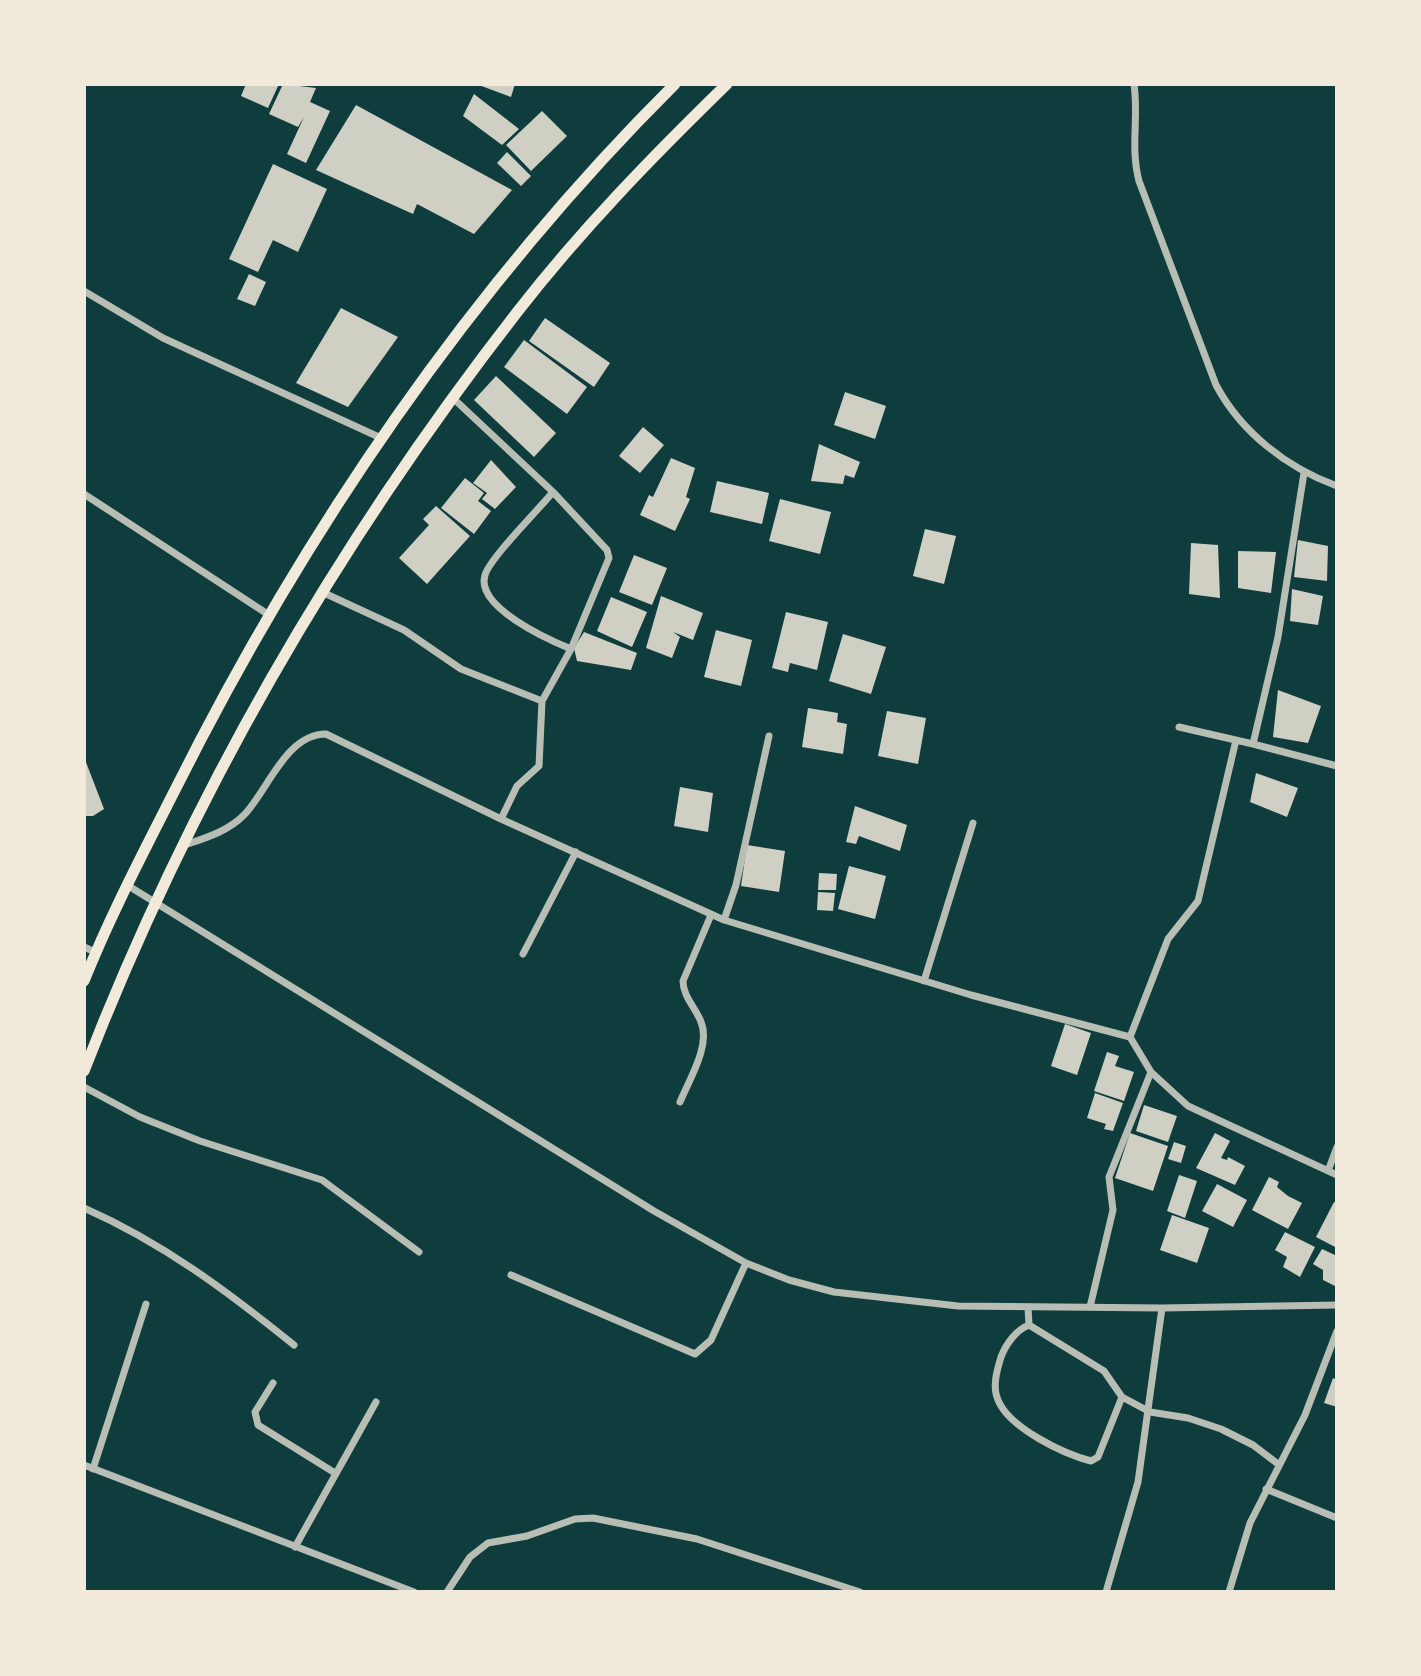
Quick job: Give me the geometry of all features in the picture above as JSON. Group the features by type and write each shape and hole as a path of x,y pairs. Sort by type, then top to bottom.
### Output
{"main road":[{"path":"84,981 90,950 127,885 213,714 269,615 381,438 462,327 586,179 675,84"},
{"path":"84,1071 119,981 180,846 353,541 517,312 583,233 727,84"}],"street":[{"path":"1134,84 1135,166 1216,385 1239,420 1304,473 1337,486"},
{"path":"84,291 163,338 381,438"},
{"path":"455,400 553,492 603,545 609,558 571,649 542,701 539,766 517,786 501,819"},
{"path":"1253,744 1278,637 1304,473"},
{"path":"553,492 497,556 485,575 485,584 489,594 516,621 571,649"},
{"path":"84,494 269,615"},
{"path":"322,592 404,630 461,669 542,701"},
{"path":"1179,727 1337,766"},
{"path":"180,846 219,833 242,816 292,751 308,737 317,734 339,739 501,819 724,920 924,981 1130,1037 1151,1072 1188,1106 1337,1175"},
{"path":"724,920 736,885 769,736"},
{"path":"1130,1037 1168,939 1198,901 1236,740"},
{"path":"924,981 973,823"},
{"path":"523,954 576,852"},
{"path":"127,885 654,1211 746,1263 834,1292 958,1306 1162,1308 1337,1305"},
{"path":"680,1102 702,1046 704,1031 684,992 683,981 711,915"},
{"path":"1090,1307 1113,1210 1109,1177 1151,1072"},
{"path":"84,1087 140,1117 200,1141 322,1180 419,1252"},
{"path":"1328,1171 1337,1147"},
{"path":"84,1208 153,1241 210,1277 294,1345"},
{"path":"511,1275 695,1354 711,1340 746,1263"},
{"path":"93,1469 146,1304"},
{"path":"1028,1307 1029,1325"},
{"path":"1106,1592 1138,1482 1162,1308"},
{"path":"1029,1325 1104,1371 1122,1397 1150,1412 1188,1418 1221,1429 1253,1445 1278,1464"},
{"path":"1029,1325 1016,1333 1003,1351 996,1373 996,1398 1011,1419 1067,1454 1091,1461 1098,1457 1122,1397"},
{"path":"1229,1592 1250,1523 1305,1415 1337,1331"},
{"path":"273,1383 255,1412 258,1425 335,1473"},
{"path":"295,1547 376,1402"},
{"path":"84,1465 414,1592"},
{"path":"1266,1489 1337,1518"},
{"path":"447,1592 470,1557 488,1543 527,1536 575,1519 593,1518 697,1539 860,1592"}],"building":[{"path":"246,84 279,84 268,108 241,96"},
{"path":"283,84 316,88 310,102 330,111 306,163 287,154 304,117 298,127 269,114"},
{"path":"476,84 515,84 511,97"},
{"path":"474,94 519,129 502,145 463,116"},
{"path":"356,105 512,190 474,234 417,204 413,214 316,170"},
{"path":"542,111 567,136 531,171 506,145"},
{"path":"507,152 531,176 521,186 497,163"},
{"path":"273,164 327,189 298,252 273,240 258,272 229,259"},
{"path":"249,274 266,282 255,306 237,299"},
{"path":"341,308 398,337 348,407 296,383"},
{"path":"545,318 610,363 594,387 529,341"},
{"path":"524,340 587,387 567,414 504,367"},
{"path":"496,376 556,433 534,457 474,400"},
{"path":"845,392 886,406 875,439 834,425"},
{"path":"643,427 664,445 640,473 619,456"},
{"path":"819,444 860,462 854,478 845,475 843,484 811,481"},
{"path":"671,458 695,468 686,497 690,499 675,531 640,515 649,495 653,497"},
{"path":"491,460 516,487 495,509 482,499 487,493 473,483"},
{"path":"465,478 484,493 478,501 491,511 474,534 441,508"},
{"path":"717,481 769,493 762,524 710,512"},
{"path":"780,499 831,512 820,554 769,541"},
{"path":"436,506 470,536 427,584 399,558 429,525 423,519"},
{"path":"925,529 956,536 944,584 913,576"},
{"path":"1298,540 1328,546 1327,581 1294,577"},
{"path":"1191,543 1218,545 1220,598 1189,594"},
{"path":"1238,551 1276,552 1271,593 1238,588"},
{"path":"634,555 667,568 652,605 619,592"},
{"path":"1292,589 1323,596 1318,625 1290,621"},
{"path":"661,596 703,613 693,640 673,632 680,637 672,658 646,648"},
{"path":"611,597 647,612 632,647 597,631"},
{"path":"786,612 828,622 817,670 790,663 788,672 772,668"},
{"path":"716,630 752,640 741,686 704,677"},
{"path":"584,632 637,653 631,670 577,661 574,648"},
{"path":"843,634 886,647 871,694 829,681"},
{"path":"1278,690 1321,706 1308,743 1273,737"},
{"path":"808,708 838,713 837,722 847,724 843,754 802,747"},
{"path":"887,711 926,718 918,764 878,756"},
{"path":"84,757 104,809 93,816 84,816"},
{"path":"1256,773 1298,788 1287,817 1250,802"},
{"path":"680,787 713,793 708,832 674,826"},
{"path":"855,806 907,825 900,851 859,836 856,844 846,842"},
{"path":"747,845 785,851 779,892 741,886"},
{"path":"849,866 886,876 875,919 838,909"},
{"path":"819,873 837,874 836,890 818,890"},
{"path":"818,892 835,893 833,911 817,910"},
{"path":"1065,1024 1091,1033 1077,1075 1051,1066"},
{"path":"1107,1052 1119,1056 1115,1066 1134,1072 1124,1101 1094,1091"},
{"path":"1095,1093 1123,1103 1113,1131 1104,1129 1106,1124 1087,1118"},
{"path":"1144,1105 1177,1116 1168,1142 1136,1131"},
{"path":"1130,1133 1168,1146 1153,1191 1115,1178"},
{"path":"1215,1133 1230,1141 1221,1158 1227,1160 1228,1157 1245,1166 1235,1185 1196,1168"},
{"path":"1174,1142 1186,1146 1181,1163 1168,1159"},
{"path":"1179,1175 1197,1181 1185,1218 1167,1211"},
{"path":"1269,1177 1279,1182 1277,1187 1288,1196 1302,1203 1288,1229 1252,1210"},
{"path":"1217,1184 1247,1200 1233,1227 1202,1211"},
{"path":"1334,1202 1337,1203 1337,1248 1316,1237"},
{"path":"1172,1215 1209,1228 1197,1263 1160,1250"},
{"path":"1285,1232 1315,1247 1300,1277 1283,1267 1287,1257 1275,1250"},
{"path":"1322,1249 1337,1256 1337,1287 1323,1280 1323,1270 1313,1264"},
{"path":"1333,1378 1337,1380 1337,1407 1324,1403"}]}
